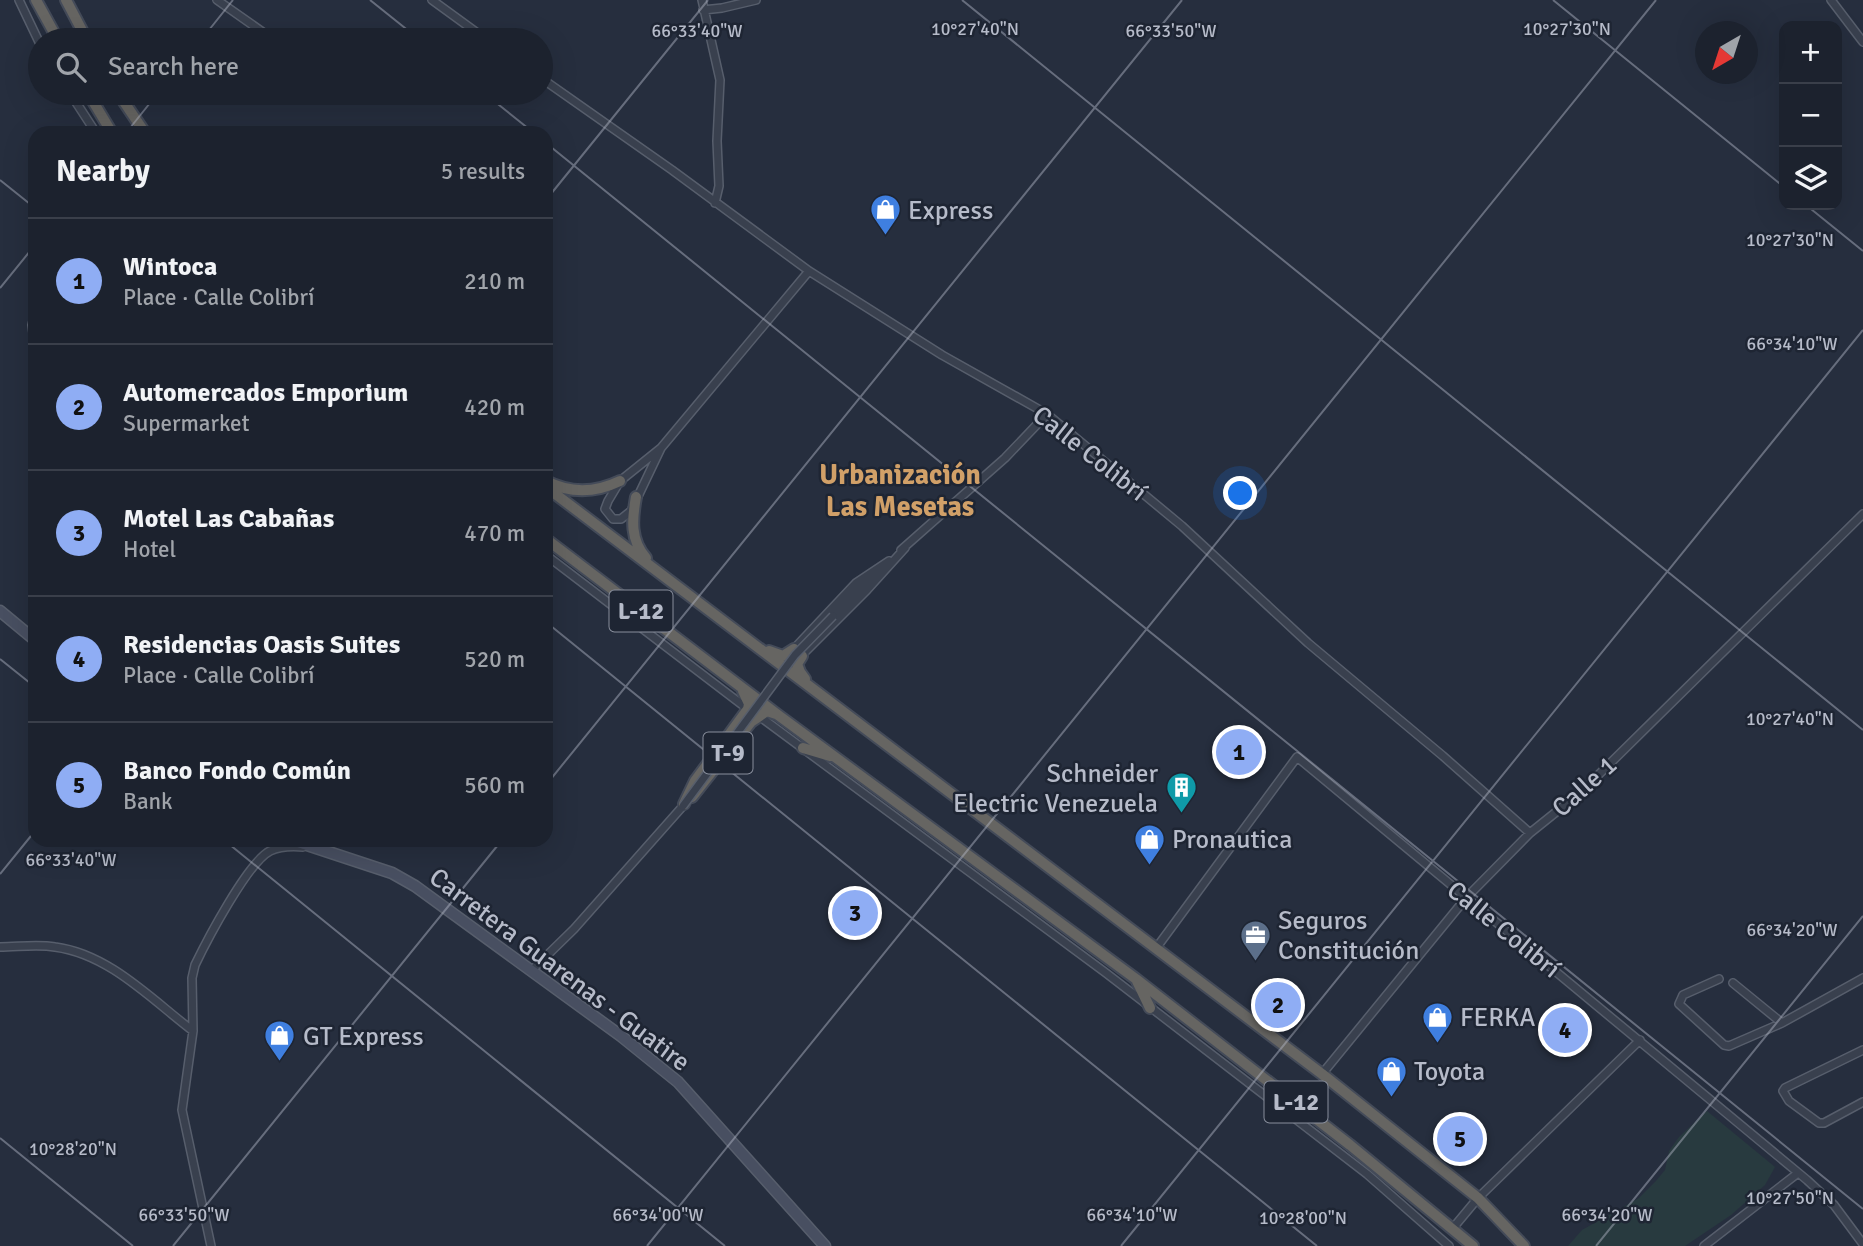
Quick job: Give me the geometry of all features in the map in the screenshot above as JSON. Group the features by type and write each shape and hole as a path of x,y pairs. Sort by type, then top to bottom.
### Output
{"highway":[{"path":"36,0 51,28"},
{"path":"66,0 81,28"},
{"path":"95,105 108,126"},
{"path":"126,105 140,126"},
{"path":"553,484 583,491 604,489 620,481"},
{"name":"L-12","path":"553,492 1322,1074 1478,1198 1524,1246"},
{"path":"636,498 632,527 635,540 640,552 660,573"},
{"name":"L-12","path":"553,544 735,683 1136,979 1318,1120 1473,1246"},
{"path":"748,641 783,656 798,652 797,664 800,672 825,698"},
{"path":"683,806 695,781 748,709 746,696 735,683"},
{"name":"T-9","path":"683,806 703,786 759,716 767,711 778,715"},
{"path":"803,748 838,758"},
{"path":"1136,979 1150,1008"}],"main road":[{"path":"0,611 28,634"},
{"name":"Carretera Guarenas - Guatire","path":"314,847 392,873 415,886 621,1036 678,1082 824,1246"}],"street":[{"path":"19,0 32,28"},
{"path":"217,0 257,28"},
{"path":"432,0 470,28"},
{"path":"702,0 720,80 717,141 719,177 715,203"},
{"path":"703,10 756,0"},
{"path":"1831,0 1863,41"},
{"name":"Calle Colibrí","path":"553,87 809,271 942,355 1047,414 1182,526 1308,643 1443,756 1530,834"},
{"path":"78,105 91,126"},
{"path":"661,448 631,511 621,519 613,519 606,509 608,500 620,481 661,448 809,271"},
{"path":"798,652 905,548 1005,458 1047,414"},
{"name":"Calle 1","path":"1322,1074 1466,898 1530,834 1581,792 1863,514"},
{"path":"532,970 558,946 683,806 795,655 905,548"},
{"name":"L-12","path":"553,560 1367,1174 1449,1246"},
{"path":"798,652 856,583 889,561"},
{"name":"Calle Colibrí","path":"1157,947 1297,757 1798,1173 1833,1205 1863,1244"},
{"path":"211,1246 182,1110 192,1031 192,978 195,965 254,864 272,850 282,847"},
{"path":"0,947 55,947 83,955 110,967 192,1031"},
{"path":"1719,979 1683,995 1679,1004 1724,1045 1734,1045 1782,1023 1863,978"},
{"path":"1732,983 1782,1023"},
{"path":"1453,1228 1478,1198 1640,1040"},
{"path":"1863,1051 1783,1091 1788,1101 1819,1123 1824,1123 1863,1102"},
{"path":"1704,1246 1798,1173"}],"shaded area":[{"path":"1707,1111 1775,1167 1765,1185 1731,1215 1685,1246 1568,1246 1582,1230 1639,1198 1665,1170 1669,1151 1679,1137"}],"place":[{"name":"Express","path":"885,237"},
{"name":"Wintoca","path":"1239,752"},
{"name":"Schneider Electric Venezuela","path":"1181,815"},
{"name":"Pronautica","path":"1149,866"},
{"name":"Motel Las Cabañas","path":"855,913"},
{"name":"Seguros Constitución","path":"1255,962"},
{"name":"Automercados Emporium","path":"1278,1005"},
{"name":"Residencias Oasis Suites","path":"1565,1030"},
{"name":"FERKA","path":"1437,1044"},
{"name":"GT Express","path":"280,1063"},
{"name":"Toyota","path":"1391,1098"},
{"name":"Banco Fondo Común","path":"1460,1139"}],"district":[{"name":"Urbanización Las Mesetas","path":"900,490"}]}
